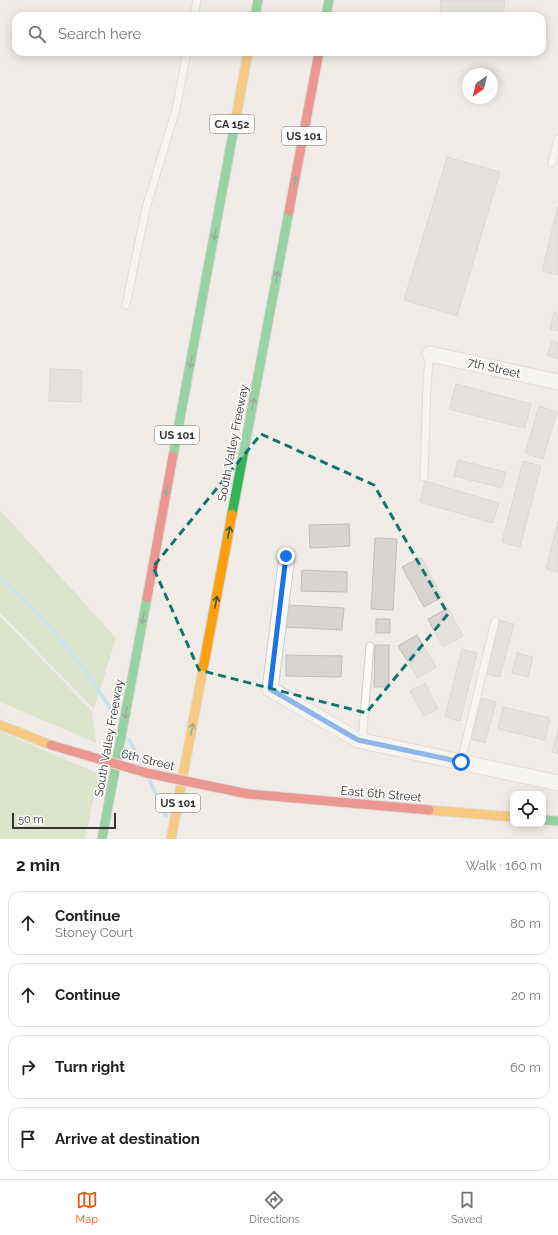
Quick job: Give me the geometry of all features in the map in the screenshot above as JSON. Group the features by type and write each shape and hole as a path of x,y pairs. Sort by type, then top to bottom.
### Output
{"main road":[{"path":"248,12 250,0"},
{"path":"256,12 258,0"},
{"path":"327,12 329,0"},
{"name":"CA 152","path":"222,196 241,56"},
{"name":"South Valley Freeway","path":"102,839 247,56"},
{"name":"South Valley Freeway","path":"171,839 319,56"},
{"name":"6th Street","path":"0,725 51,745 147,773 248,794"},
{"name":"East 6th Street","path":"248,794 510,817"},
{"path":"546,820 558,821"}],"street":[{"name":"7th Street","path":"430,354 558,382"},
{"path":"286,556 270,689 362,740 558,783"}],"lane":[{"path":"195,12 197,0"},
{"path":"126,305 146,208 176,109 186,56"},
{"path":"552,163 558,139"},
{"path":"424,477 427,382 430,354"},
{"path":"461,762 495,621"},
{"path":"362,740 370,646"}],"highlighted area":[{"path":"261,434 374,485 448,614 366,713 199,670 153,567"}],"green space":[{"path":"0,510 116,638 94,709 0,613"},
{"path":"0,616 92,711 96,743 0,702"},
{"path":"0,731 99,774 85,839 0,839"}],"building":[{"path":"441,0 505,0 504,12 440,12"},
{"path":"447,157 500,172 457,316 404,300"},
{"path":"558,206 558,275 542,271"},
{"path":"554,312 558,313 558,331 550,329"},
{"path":"552,341 558,343 558,359 547,355"},
{"path":"50,369 82,370 81,402 49,401"},
{"path":"456,384 531,404 525,428 449,409"},
{"path":"539,406 557,412 543,459 525,453"},
{"path":"458,460 506,472 502,488 454,476"},
{"path":"523,461 541,466 520,547 502,542"},
{"path":"425,481 499,503 493,523 420,502"},
{"path":"558,521 558,572 546,569"},
{"path":"349,524 350,546 310,548 309,525"},
{"path":"375,538 397,539 393,610 371,609"},
{"path":"421,557 442,597 424,607 402,567"},
{"path":"302,570 347,572 347,592 301,591"},
{"path":"288,605 344,608 342,630 286,627"},
{"path":"448,608 463,636 443,647 428,619"},
{"path":"376,619 390,619 390,633 376,633"},
{"path":"499,620 514,624 500,677 486,674"},
{"path":"417,635 436,667 418,678 398,646"},
{"path":"375,645 389,645 389,687 374,687"},
{"path":"462,649 477,653 460,721 445,717"},
{"path":"517,653 533,657 528,677 512,673"},
{"path":"286,655 342,656 341,677 286,676"},
{"path":"425,683 438,709 424,716 410,691"},
{"path":"482,698 496,702 485,743 471,739"},
{"path":"503,707 550,718 545,740 498,729"},
{"path":"558,731 558,754 552,752"}],"waterway":[{"path":"0,578 33,609 64,643 91,679 116,718"},
{"path":"129,740 142,764"},
{"path":"150,781 166,816"}],"traffic: fast":[{"path":"256,12 258,0"},
{"path":"327,12 329,0"},
{"path":"173,456 237,112"},
{"path":"232,514 289,211"},
{"path":"102,839 147,598"},
{"path":"546,820 558,821"}],"traffic: slow":[{"path":"237,112 247,56"},
{"path":"171,839 232,514"},
{"path":"0,725 51,745"},
{"path":"429,810 510,817"}],"traffic: jam":[{"path":"289,211 318,56"},
{"path":"147,598 173,456"},
{"path":"51,745 147,773 248,794"},
{"path":"248,794 429,810"}],"route":[{"path":"286,556 270,689 358,740 461,762"}]}
